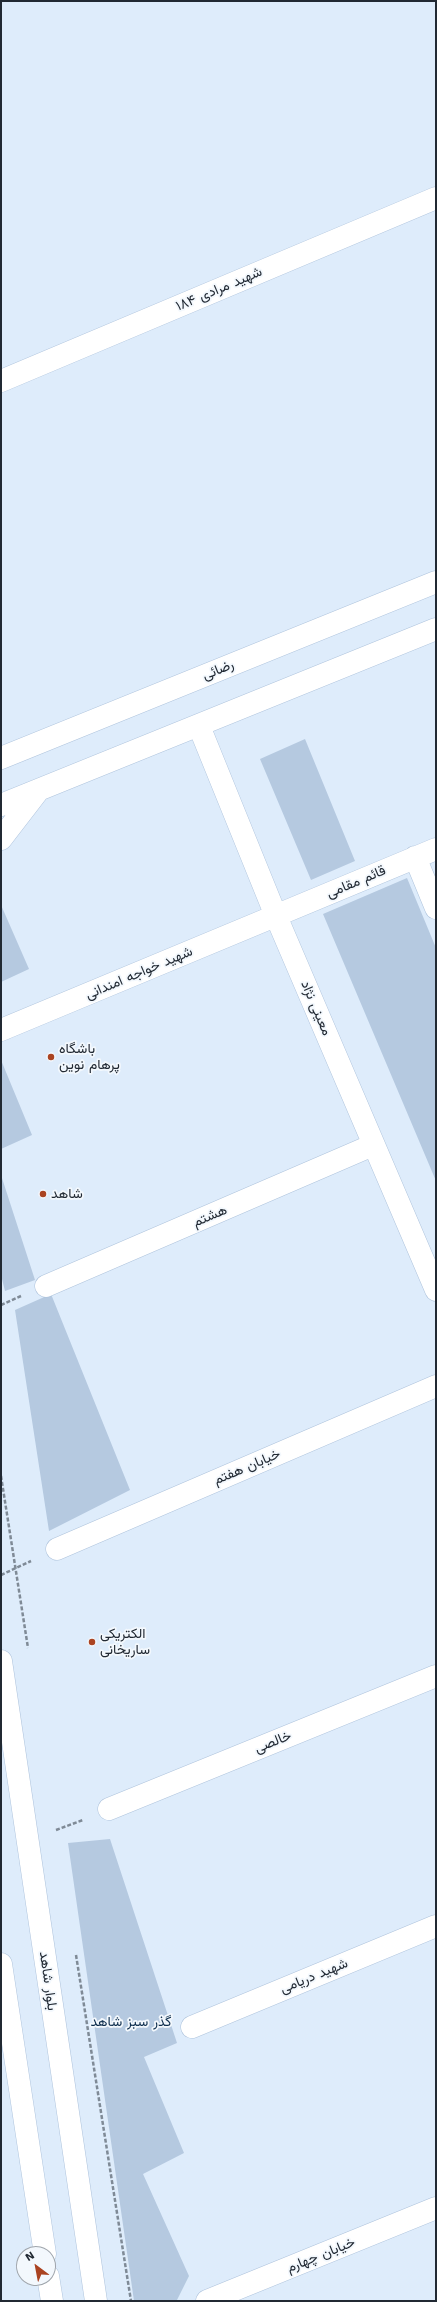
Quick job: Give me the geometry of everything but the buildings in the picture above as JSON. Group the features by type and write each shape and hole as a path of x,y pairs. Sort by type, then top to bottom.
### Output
{"street":[{"name":"شهید مرادی ۱۸۴","path":"1,381 436,198"},
{"name":"رضائی","path":"1,758 436,582"},
{"path":"1,805 436,629"},
{"name":"معینی نژاد","path":"199,726 276,916 436,1290"},
{"path":"1,839 40,789"},
{"name":"قائم مقامی","path":"276,916 436,849"},
{"path":"415,858 436,908"},
{"name":"شهید خواجه امندانی","path":"1,1030 276,916"},
{"name":"هشتم","path":"46,1286 373,1145"},
{"name":"خیابان هفتم","path":"58,1549 436,1386"},
{"name":"بلوار شاهد","path":"1,1661 96,2301"},
{"name":"خالصی","path":"109,1809 436,1676"},
{"name":"شهید دریامی","path":"192,2027 436,1926"},
{"path":"1,1964 44,2246"},
{"name":"خیابان چهارم","path":"207,2301 436,2208"},
{"path":"50,2286 52,2301"}],"path":[{"path":"1,1574 58,1549"}],"green space":[{"path":"305,739 355,861 311,880 260,759"},
{"path":"407,878 436,948 436,1181 323,914"},
{"path":"1,905 29,969 1,982"},
{"path":"1,1060 32,1135 1,1149"},
{"path":"1,1175 35,1280 5,1291 1,1275"},
{"path":"51,1294 130,1490 49,1531 15,1310"},
{"name":"گذر سبز شاهد","path":"110,1839 177,2043 144,2057 184,2153 143,2174 189,2276 177,2300 172,2301 134,2301 68,1843"}],"place":[{"name":"باشگاه پرهام نوین","path":"51,1057"},
{"name":"شاهد","path":"43,1194"},
{"name":"الکتریکی ساریخانی","path":"92,1642"}]}
